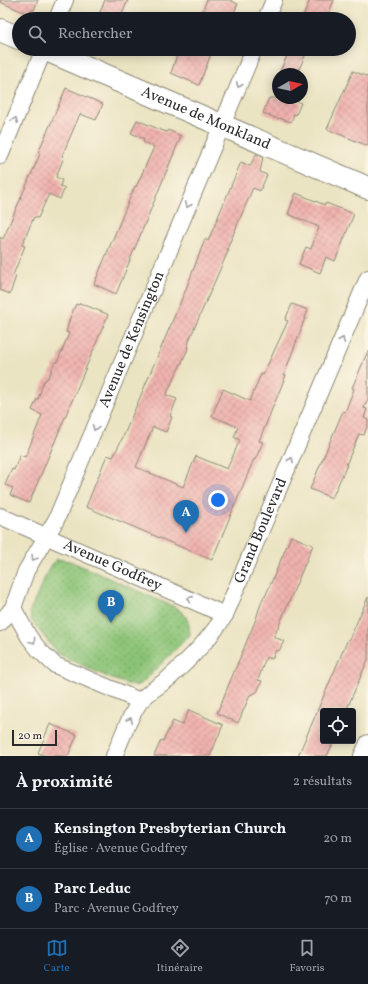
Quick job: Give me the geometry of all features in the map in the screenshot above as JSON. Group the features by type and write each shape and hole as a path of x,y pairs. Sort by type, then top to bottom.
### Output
{"street":[{"path":"60,12 65,0"},
{"path":"269,12 274,0"},
{"path":"0,30 12,35"},
{"path":"0,156 41,56"},
{"name":"Avenue de Monkland","path":"61,56 368,188"},
{"name":"Avenue de Kensington","path":"0,623 13,608 26,571 56,520 251,56"},
{"name":"Grand Boulevard","path":"114,756 130,719 140,701 167,679 191,656 216,630 225,615 368,278"},
{"name":"Avenue Godfrey","path":"0,516 225,615"},
{"path":"13,608 19,622 29,637 40,651 55,665 140,701"},
{"path":"362,756 368,743"}],"green space":[{"path":"57,559 70,561 177,608 184,614 187,620 190,635 141,684 134,686 112,679 57,653 31,620 30,611 49,568"}],"building":[{"path":"0,0 38,0 34,10 29,12 24,12 0,2"},
{"path":"105,0 128,0 123,12 100,12"},
{"path":"207,0 230,0 238,4 234,12 202,12"},
{"path":"310,0 334,0 329,12 305,12"},
{"path":"177,56 210,56 199,85 171,73"},
{"path":"287,56 305,56 300,68 282,68"},
{"path":"353,71 368,77 368,146 327,129"},
{"path":"66,88 103,104 96,120 80,114 62,156 64,157 56,177 62,180 60,186 65,188 60,199 49,194 38,218 34,217 22,245 25,246 13,275 16,276 10,294 0,290 0,237 3,239 40,154 38,153"},
{"path":"269,98 272,98 272,104 301,104 291,122 263,113"},
{"path":"137,120 181,136 116,294 94,284 135,186 136,187 154,147 143,142 144,139 131,133"},
{"path":"256,154 263,157 260,172 267,175 260,191 253,188 227,249 229,249 190,338 188,349 166,395 177,399 170,416 172,417 166,432 153,427 136,467 183,487 196,456 227,469 240,440 234,437 238,427 212,416 223,389 250,401 261,374 263,375 288,321 285,320 292,304 308,310 284,375 286,375 259,441 263,442 255,460 254,459 212,560 86,507 107,455 113,457 124,435 186,289 205,239 208,241 241,162 250,166"},
{"path":"296,193 325,205 326,203 354,214 335,261 326,257 320,273 299,264 306,247 311,249 319,227 288,214"},
{"path":"80,303 108,315 29,503 10,495 13,488 5,485 12,469 14,470 20,455 25,457 31,443 42,415 32,410 38,399 44,381 48,378 55,362 57,363 69,333 66,332 70,318 76,304 79,305"},
{"path":"368,351 368,399 364,408 367,409 364,418 368,420 368,424 364,435 359,434 332,498 310,489 343,411 345,412 354,389 352,388"},
{"path":"291,536 313,545 274,637 284,641 279,651 276,650 272,659 266,657 258,680 262,681 257,692 250,695 238,723 217,713 264,596 265,597"},
{"path":"368,597 368,659 347,708 320,708 320,744 333,744 327,756 298,756 348,639 349,640"},
{"path":"189,710 223,725 210,756 154,756 161,740 163,741 173,721 182,725"},
{"path":"50,724 77,735 68,756 46,756 38,753"}],"place":[{"name":"Kensington Presbyterian Church","path":"186,533"},
{"name":"Parc Leduc","path":"111,623"}]}
